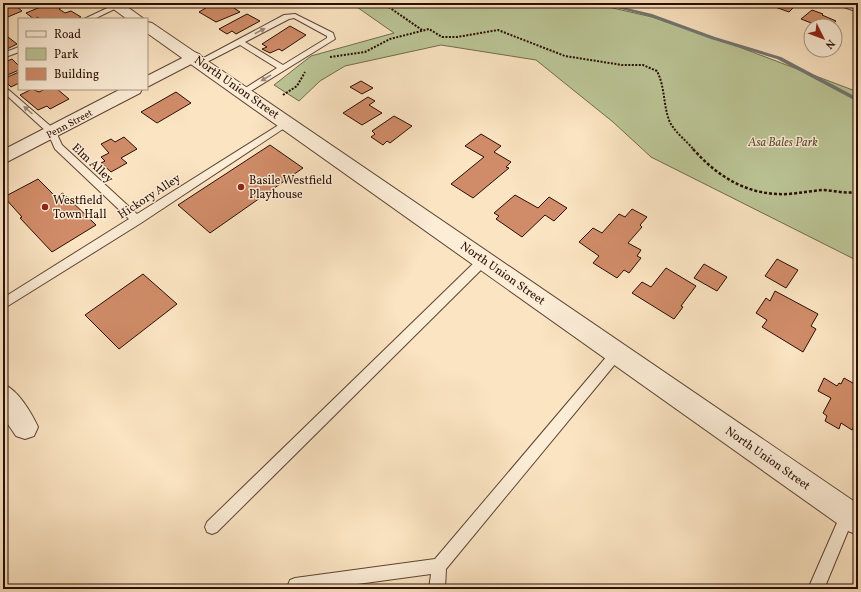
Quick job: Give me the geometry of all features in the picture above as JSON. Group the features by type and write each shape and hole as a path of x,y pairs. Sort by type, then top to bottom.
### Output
{"street":[{"path":"846,3 858,8"},
{"path":"118,4 135,18"},
{"name":"North Union Street","path":"148,27 853,517"},
{"path":"148,82 197,60"},
{"name":"Penn Street","path":"3,158 132,90"},
{"path":"3,396 25,426"}],"lane":[{"path":"90,18 118,4"},
{"path":"197,60 286,17 294,16 330,35 331,39 243,92"},
{"path":"239,41 283,68"},
{"path":"3,56 18,49"},
{"name":"Elm Alley","path":"3,88 52,132 58,147 136,220"},
{"name":"Hickory Alley","path":"3,304 288,123"},
{"path":"212,527 484,260"},
{"path":"437,589 439,566 616,352"},
{"path":"816,589 853,517"},
{"path":"295,585 439,566"}],"path":[{"path":"383,3 422,30"},
{"path":"323,59 341,54 365,52 390,39 429,28 442,37 456,37 498,30 565,56 622,66 644,65 657,71 663,83 665,104 670,122 704,161 725,177 752,191 763,194 788,194 823,190 853,193 858,191"},
{"path":"283,95 294,89 302,81 305,71 309,67"}],"green space":[{"name":"Asa Bales Park","path":"357,3 591,3 652,17 739,47 858,92 858,261 651,157 613,122 536,60 441,45 345,66 320,81 299,101 274,85 311,56 394,33 354,5"}],"building":[{"path":"3,3 12,3 22,11 3,19"},
{"path":"50,3 38,8 32,4"},
{"path":"50,3 67,3 59,9 65,13 71,11 81,17 33,18 26,13"},
{"path":"214,3 234,3 238,6 234,8 240,12 216,22 199,12"},
{"path":"764,3 792,3 796,5 789,12"},
{"path":"812,10 829,18 803,18 803,20 801,19"},
{"path":"247,14 260,21 236,34 232,31 227,34 219,29"},
{"path":"290,26 306,35 282,51 279,49 270,53 262,49 267,47 262,44"},
{"path":"8,37 17,44 3,51 3,39"},
{"path":"12,59 18,65 18,70 3,77 3,63"},
{"path":"18,72 18,84 11,87 3,79"},
{"path":"361,81 373,88 362,94 350,87"},
{"path":"30,90 39,92 43,90 58,90 69,99 50,109 47,106 38,110 20,95"},
{"path":"176,92 191,103 157,123 141,112"},
{"path":"368,97 375,101 369,105 382,113 362,125 343,113"},
{"path":"394,116 412,126 390,143 387,141 383,145 371,137 375,134 372,131"},
{"path":"481,134 501,146 494,152 511,162 506,167 509,168 473,198 451,184 484,157 465,146"},
{"path":"124,137 137,149 121,158 127,163 111,172 101,163 105,161 101,157 109,153 101,144 111,139 115,142"},
{"name":"Basile Westfield Playhouse","path":"270,145 303,168 210,233 178,205"},
{"name":"Westfield Town Hall","path":"38,179 56,197 63,193 96,225 52,252 20,218 22,217 4,197"},
{"path":"515,195 538,208 549,197 567,208 554,221 545,215 522,237 496,219 499,216 494,213"},
{"path":"632,209 647,217 640,225 642,227 628,243 641,250 637,256 641,258 629,273 624,270 617,278 593,263 599,256 579,242 593,228 602,233 619,214 625,217"},
{"path":"777,259 798,270 786,288 765,276"},
{"path":"704,264 727,277 717,291 694,278"},
{"path":"666,268 696,286 681,306 683,307 674,319 632,293 642,282 651,287"},
{"path":"143,274 177,304 119,349 85,315"},
{"path":"775,291 818,314 811,326 816,329 803,352 762,327 767,320 756,313 766,298 770,301"},
{"path":"824,378 837,386 839,383 841,384 844,378 858,386 858,418 852,430 841,423 839,429 825,421 827,416 823,413 831,398 818,391"}],"waterway":[{"path":"600,3 650,15 713,38 779,58 858,100"}],"place":[{"name":"Basile Westfield Playhouse","path":"241,187"},
{"name":"Westfield Town Hall","path":"45,207"}]}
